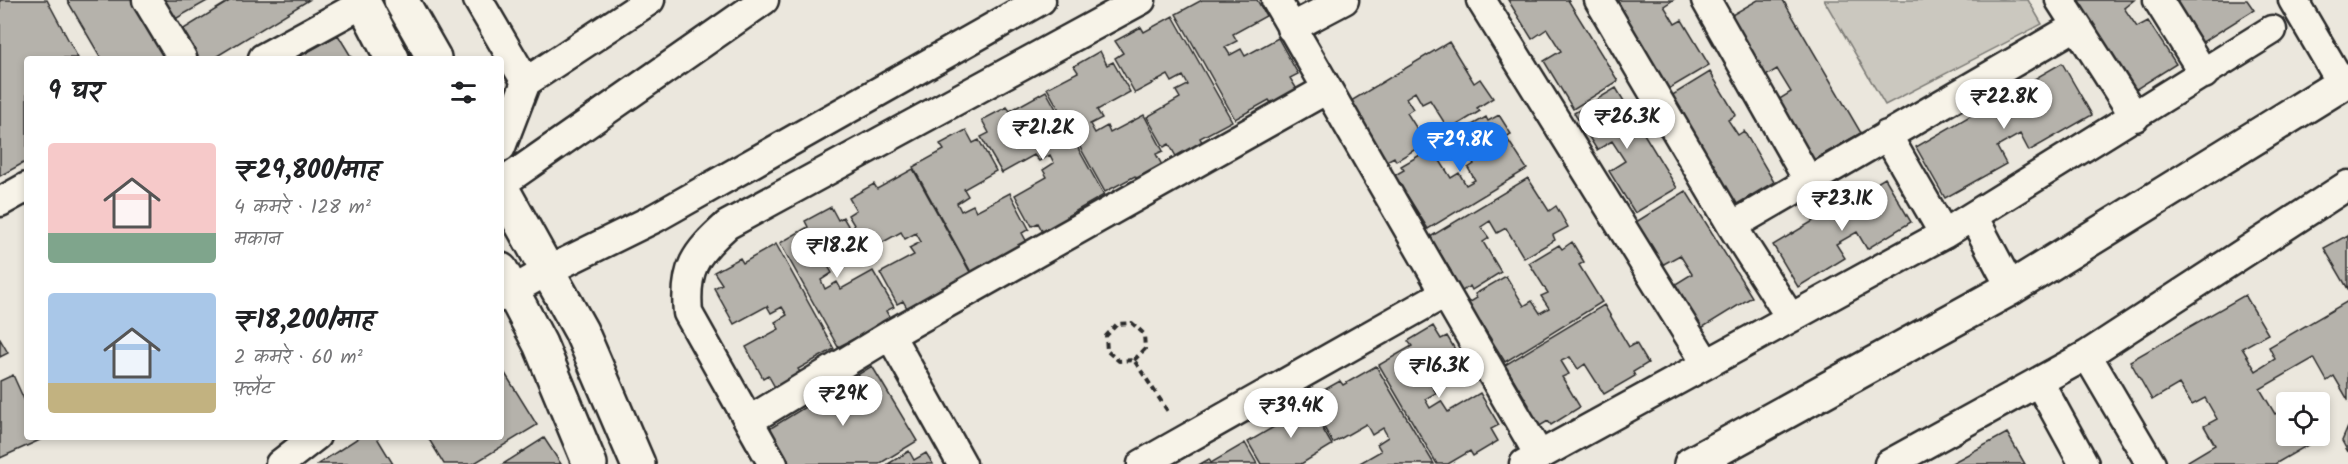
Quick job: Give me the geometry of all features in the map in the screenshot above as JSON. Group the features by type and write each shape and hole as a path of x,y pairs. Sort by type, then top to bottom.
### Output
{"street":[{"path":"147,0 181,56"},
{"path":"401,0 433,56"},
{"path":"478,0 526,82"},
{"path":"504,139 526,82 650,0"},
{"path":"504,183 764,0"},
{"path":"590,464 540,345 504,286 549,270 655,218 1041,0"},
{"path":"773,464 688,313 686,287 692,263 706,244 728,225 1142,0"},
{"path":"1276,0 1445,293 1532,460 1944,234 2272,30"},
{"path":"1291,28 1344,0"},
{"path":"1481,0 1706,363"},
{"path":"1599,0 1732,225 1790,317"},
{"path":"1706,0 1808,180"},
{"path":"2060,0 2135,117"},
{"path":"2158,0 2204,74"},
{"path":"1691,464 2011,288 2345,82 2293,0"},
{"path":"267,56 363,2 391,56"},
{"path":"1732,225 2076,26"},
{"path":"750,420 890,335 1327,89"},
{"path":"1887,135 1944,234"},
{"path":"1889,464 2087,355 2348,184"},
{"path":"0,202 24,190"},
{"path":"504,190 581,331 638,464"},
{"path":"1973,216 2011,288"},
{"path":"1142,464 1445,293"},
{"path":"890,335 962,464"},
{"path":"2087,355 2151,464"},
{"path":"2039,382 2084,464"},
{"path":"280,464 311,440"}],"path":[{"path":"1132,323 1144,334 1145,349 1134,360 1119,362 1107,351 1106,336 1117,324 1132,323"},
{"path":"1134,360 1186,439"}],"shaded area":[{"path":"1824,0 2028,0 2042,24 1885,105"}],"building":[{"path":"0,0 47,0 77,56 24,56 24,163 0,176"},
{"path":"67,0 139,0 170,56 100,56"},
{"path":"158,0 209,0 170,22"},
{"path":"231,0 309,0 217,56 198,56 182,30"},
{"path":"1202,0 1257,0 1266,16 1233,34 1237,41 1225,47 1230,55 1241,49 1245,56 1278,38 1298,74 1290,78 1298,91 1272,104 1269,100 1235,119 1176,14"},
{"path":"1508,0 1568,0 1618,81 1573,109 1544,61 1561,51 1547,29 1532,39"},
{"path":"1609,0 1673,0 1664,6 1675,24 1682,20 1709,65 1665,91"},
{"path":"1758,0 1783,0 1861,133 1808,163 1773,103 1791,92 1777,69 1759,80 1723,20"},
{"path":"2070,0 2134,0 2124,8 2137,27 2148,21 2176,64 2130,93"},
{"path":"2169,0 2247,0 2254,10 2198,45"},
{"path":"1173,16 1232,121 1200,138 1203,144 1177,158 1169,144 1164,147 1147,117 1180,98 1176,91 1188,85 1183,76 1172,82 1168,75 1135,93 1115,58 1123,53 1115,41 1141,27 1144,32"},
{"path":"338,35 351,56 301,56"},
{"path":"1449,42 1474,83 1480,79 1493,98 1477,108 1480,111 1449,130 1430,100 1422,104 1415,92 1406,98 1413,109 1407,113 1426,143 1396,161 1394,157 1383,163 1371,144 1375,141 1351,101"},
{"path":"1100,51 1107,65 1113,62 1130,92 1097,110 1102,118 1090,124 1095,133 1107,126 1110,133 1144,115 1163,151 1156,154 1163,167 1138,181 1135,176 1105,192 1047,88 1078,72 1074,66"},
{"path":"2062,63 2092,115 2029,151 2020,134 1997,147 2006,164 1945,198 1916,147"},
{"path":"1710,72 1736,115 1728,120 1738,135 1744,131 1774,182 1732,207 1666,99"},
{"path":"1616,88 1677,188 1635,213 1609,171 1625,161 1612,141 1597,150 1574,113"},
{"path":"1046,91 1104,195 1067,216 1071,222 1045,236 1038,223 1032,226 1015,195 1047,177 1043,170 1054,163 1050,155 1039,161 1034,155 1002,173 981,137 989,133 982,120 1007,107 1010,111"},
{"path":"1499,115 1511,134 1506,137 1527,169 1428,229 1407,195 1401,199 1388,179 1404,170 1401,166 1432,148 1451,178 1459,173 1466,185 1475,180 1468,168 1474,164 1456,134 1486,117 1488,121"},
{"path":"966,130 973,143 979,140 996,171 964,189 968,196 957,203 961,211 973,205 976,211 1010,193 1029,229 1022,233 1029,246 1004,259 1002,255 971,272 913,167 944,150 940,144"},
{"path":"913,169 971,274 911,315 903,301 897,304 880,273 914,255 909,248 921,242 916,233 905,239 901,232 869,250 848,215 856,210 849,198 874,184 877,189"},
{"path":"1528,178 1549,211 1556,206 1568,227 1553,235 1555,240 1524,258 1506,228 1497,233 1490,221 1481,227 1489,238 1483,242 1501,272 1472,290 1470,286 1459,293 1447,273 1451,271 1430,237"},
{"path":"1885,178 1911,222 1867,249 1857,232 1836,244 1845,258 1798,287 1773,245"},
{"path":"1686,191 1752,297 1700,329 1674,285 1692,274 1680,255 1662,265 1636,222"},
{"path":"831,207 838,220 843,217 861,248 828,266 832,273 821,280 825,289 837,282 841,289 873,271 894,307 886,311 893,323 867,337 865,333 838,347 780,243 808,227 805,221"},
{"path":"2348,235 2348,289 2324,248"},
{"path":"1572,242 1584,262 1579,265 1602,302 1505,362 1481,323 1474,327 1462,307 1477,298 1475,294 1506,276 1524,306 1532,301 1540,313 1549,308 1541,296 1548,293 1529,263 1559,245 1562,249"},
{"path":"776,244 834,349 798,369 802,375 776,389 768,375 763,378 746,347 779,329 775,322 787,315 782,307 771,313 767,306 734,324 714,288 722,284 714,272 740,258 743,263"},
{"path":"2245,295 2268,334 2242,348 2256,371 2275,359 2269,347 2348,301 2348,400 2334,376 2327,381 2314,358 2260,389 2276,413 2276,446 2306,446 2275,464 2190,464 2188,461 2215,445 2204,426 2217,419 2205,398 2192,405 2179,384 2152,400 2130,361"},
{"path":"1604,305 1629,347 1636,343 1648,363 1633,372 1635,376 1604,394 1585,364 1578,369 1570,357 1561,361 1569,374 1562,377 1580,407 1551,425 1548,421 1538,427 1526,407 1529,405 1505,365"},
{"path":"1433,326 1441,339 1447,336 1465,366 1432,386 1436,393 1425,399 1430,408 1441,401 1448,412 1480,393 1499,425 1491,429 1498,441 1473,456 1470,451 1448,464 1437,464 1379,365 1412,346 1408,341"},
{"path":"0,339 8,353 0,357"},
{"path":"872,366 917,441 879,464 780,464 761,434"},
{"path":"1376,366 1434,464 1358,464 1381,451 1377,444 1388,437 1383,428 1372,435 1366,424 1333,443 1315,412 1322,407 1315,395 1340,381 1343,385"},
{"path":"504,372 537,425 473,464 444,464 429,440 504,440"},
{"path":"13,375 24,399 24,440 40,440 0,458 0,381"},
{"path":"1301,403 1309,416 1314,414 1332,445 1301,464 1261,464 1248,442 1279,424 1276,418"},
{"path":"2348,427 2348,452 2342,441"},
{"path":"2007,433 2025,464 1950,464"},
{"path":"544,438 561,464 503,464"},
{"path":"355,440 378,440 393,464 318,464"},
{"path":"1245,443 1257,464 1200,464 1209,459 1211,463"},
{"path":"909,451 914,460 926,453 933,464 888,464"}]}
